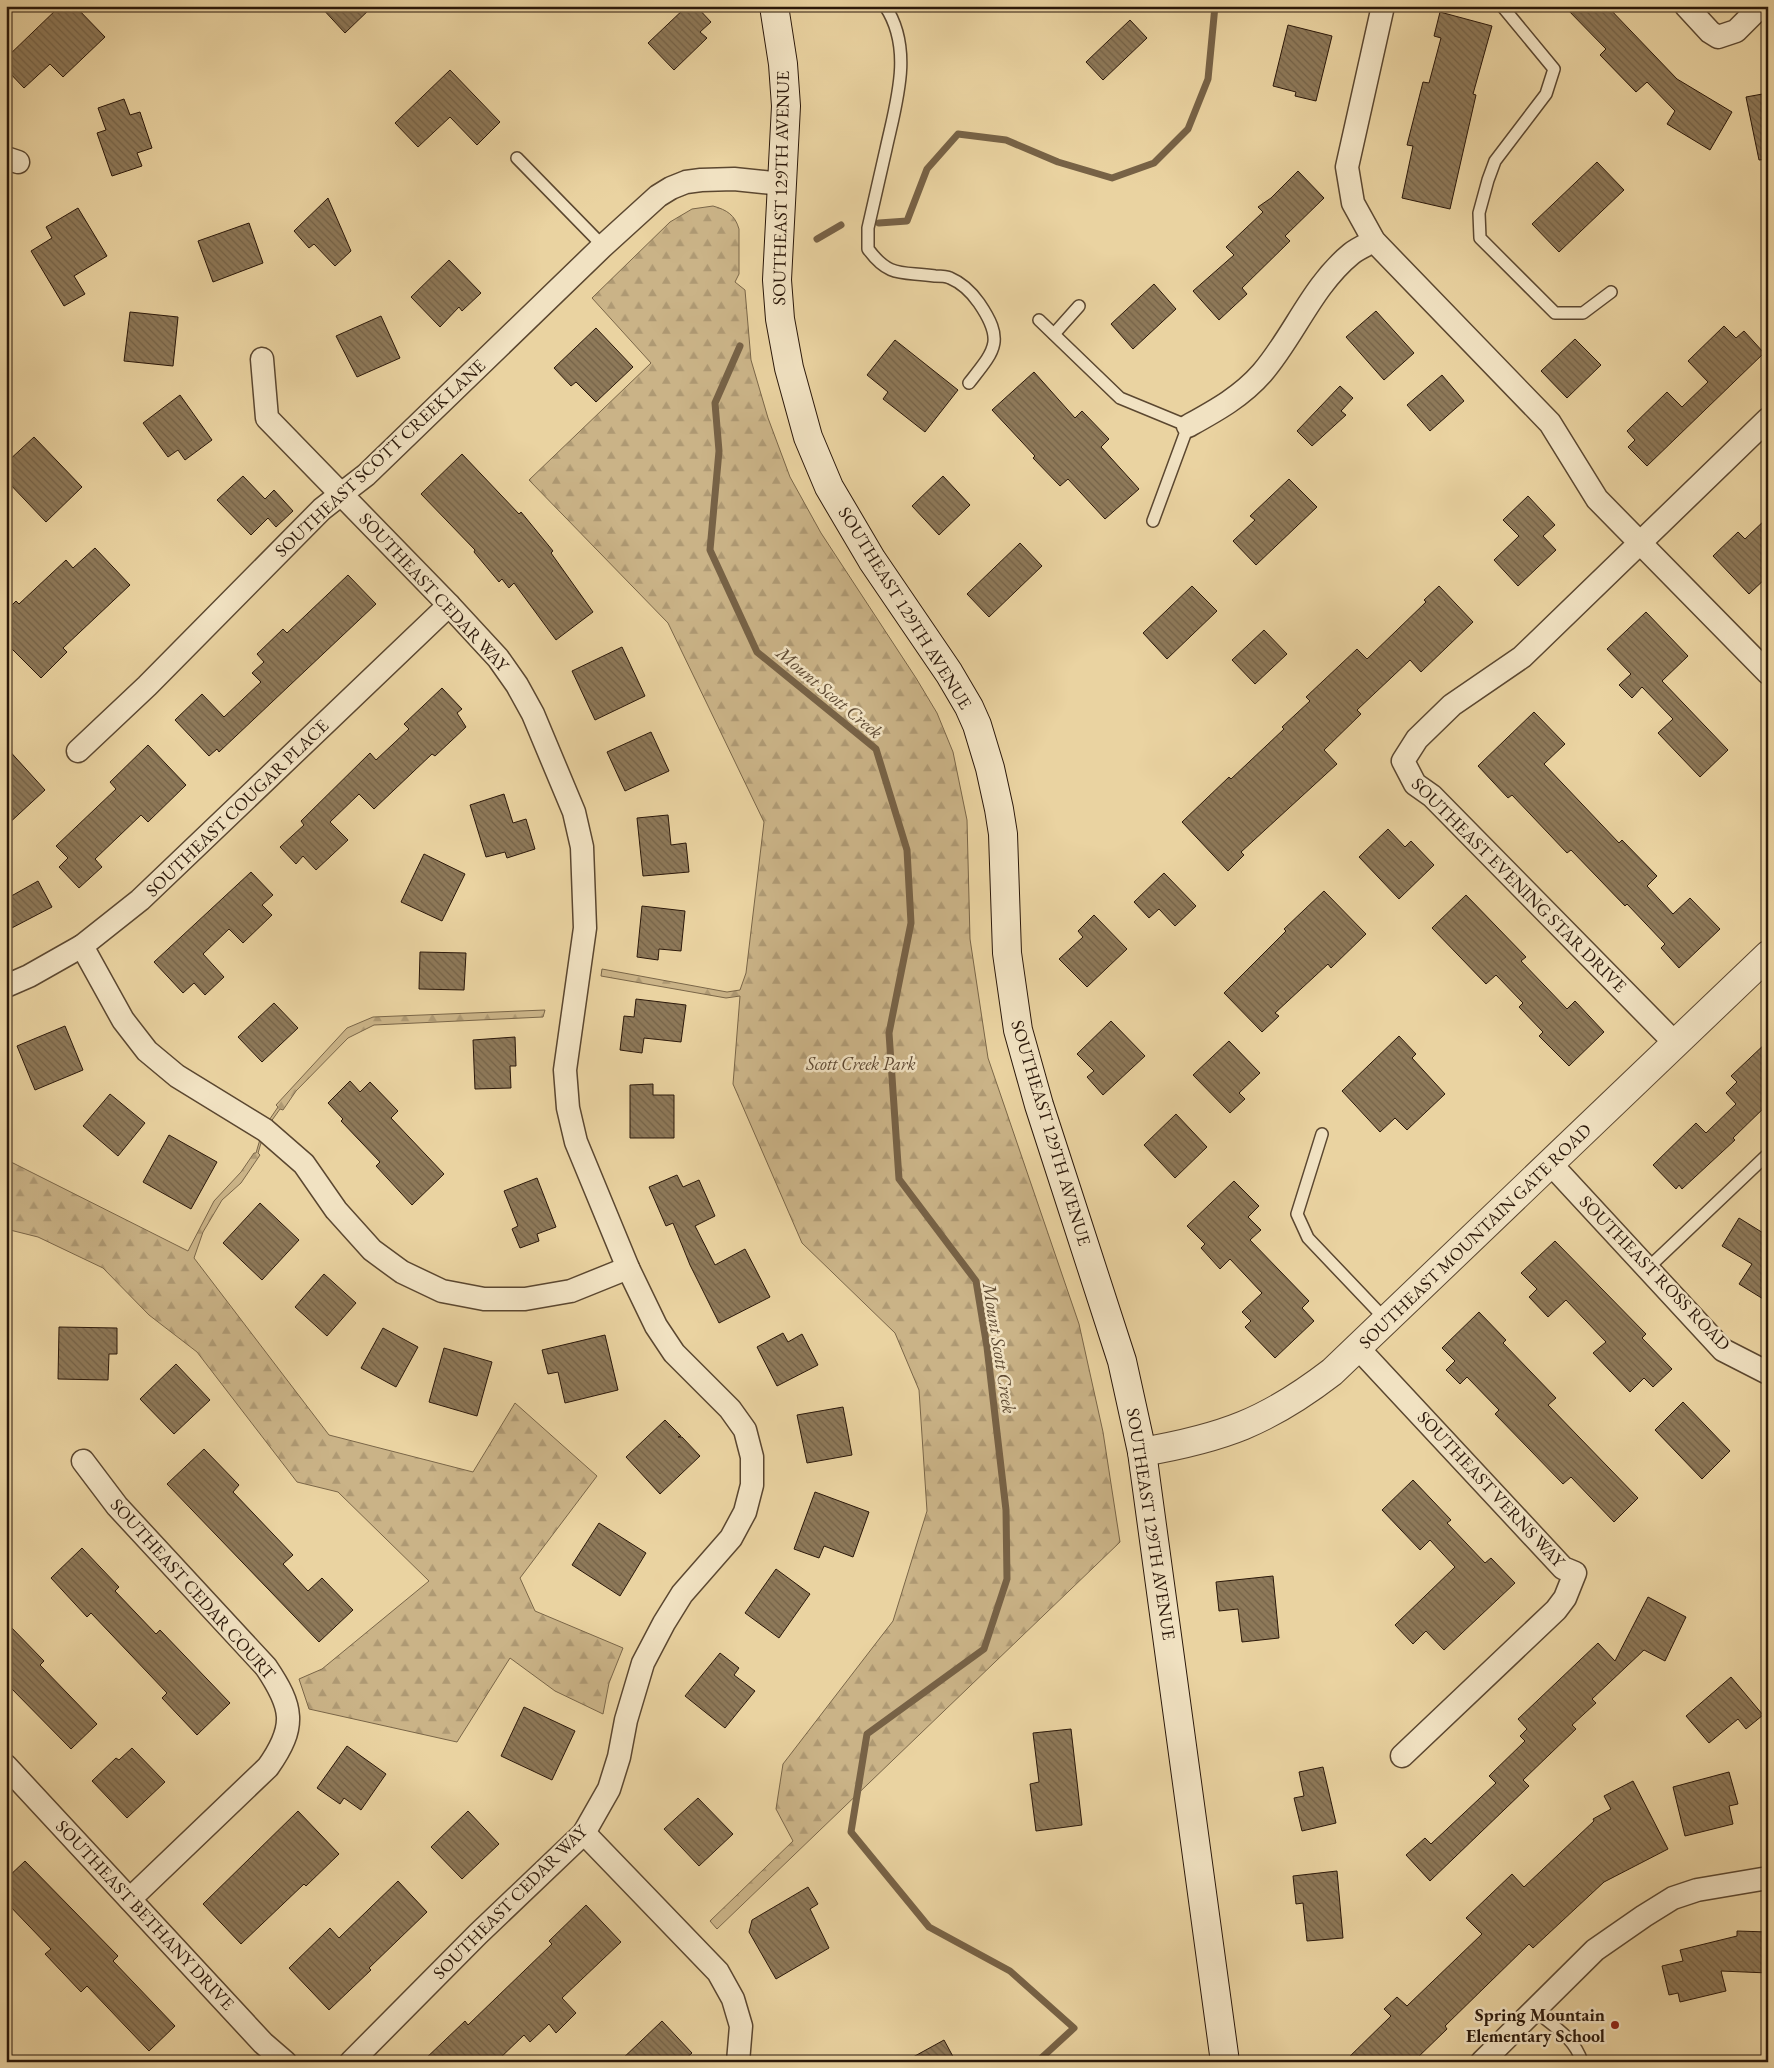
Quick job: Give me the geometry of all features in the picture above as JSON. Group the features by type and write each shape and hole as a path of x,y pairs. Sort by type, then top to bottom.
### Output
{"main road":[{"name":"SOUTHEAST 129TH AVENUE","path":"774,6 785,84 785,141 777,280 780,319 789,368 805,429 818,463 842,510 872,560 949,673 969,707 977,725 990,768 1000,809 1003,834 1008,961 1020,1036 1039,1105 1122,1361 1142,1452 1225,2062"},
{"name":"SOUTHEAST MOUNTAIN GATE ROAD","path":"1142,1452 1212,1438 1254,1422 1301,1395 1332,1372 1768,954"}],"street":[{"path":"1383,6 1347,167 1353,203 1374,241 1550,423 1598,499 1768,674"},
{"path":"1686,6 1710,32 1718,37 1736,31 1762,6"},
{"name":"SOUTHEAST SCOTT CREEK LANE","path":"78,750 147,686 291,538 322,509 374,468 603,246 658,196 686,182 719,178 782,184"},
{"path":"1188,426 1228,404 1262,373 1315,296 1335,271 1351,254 1374,241"},
{"name":"SOUTHEAST CEDAR WAY","path":"262,359 267,418 498,658 517,685 533,714 574,812 582,847 585,928 565,1070 568,1108 576,1142 628,1268 656,1326 674,1354 730,1409 744,1430 752,1457 752,1485 745,1512 731,1538 682,1594 643,1663 626,1720 609,1789 584,1833 478,1934 351,2062"},
{"name":"SOUTHEAST EVENING STAR DRIVE","path":"1675,1043 1432,796 1415,784 1404,760 1417,739 1452,705 1522,657 1768,419"},
{"name":"SOUTHEAST COUGAR PLACE","path":"6,986 29,976 82,946 140,900 449,605"},
{"path":"82,946 124,1020 147,1051 177,1076 264,1130 304,1164 336,1210 372,1250 402,1272 442,1291 484,1299 525,1299 570,1291 628,1268"},
{"name":"SOUTHEAST ROSS ROAD","path":"1550,1163 1724,1350 1768,1373"},
{"name":"SOUTHEAST VERNS WAY","path":"1358,1348 1563,1568 1575,1573 1566,1598 1556,1610 1402,1756"},
{"name":"SOUTHEAST CEDAR COURT","path":"83,1461 116,1506 266,1667 283,1692 287,1710 288,1730 282,1748 268,1767 130,1899"},
{"name":"SOUTHEAST BETHANY DRIVE","path":"6,1766 263,2043 285,2062"},
{"path":"584,1833 718,1972 733,1999 741,2026 738,2062"},
{"path":"1482,2062 1595,1950 1644,1916 1673,1898 1697,1890 1768,1878"}],"lane":[{"path":"885,6 898,35 901,59 899,92 868,228 868,249 884,268 899,273 950,277 963,286 976,299 987,315 995,333 988,359 969,383"},
{"path":"1502,6 1554,69 1546,94 1495,161 1479,213 1480,238 1555,313 1584,313 1611,292"},
{"path":"518,158 603,246"},
{"path":"1054,334 1079,306"},
{"path":"1039,320 1120,398 1188,426 1153,521"},
{"path":"1322,1134 1297,1214 1308,1238 1387,1321"},
{"path":"1648,1268 1768,1154"},
{"path":"1534,2010 1572,2040 1579,2050 1582,2062"}],"green space":[{"name":"Scott Creek Park","path":"713,206 730,214 739,229 739,274 735,282 745,290 751,360 768,418 790,477 821,533 937,713 953,752 967,820 970,939 988,1058 1079,1324 1103,1432 1120,1542 717,1929 710,1921 793,1841 776,1809 783,1764 893,1621 927,1511 919,1390 895,1333 802,1243 733,1084 740,996 726,998 601,976 602,969 727,992 740,990 746,973 764,822 668,623 529,480 651,363 592,298 670,222 692,209"},
{"path":"545,1010 543,1017 374,1025 348,1038 296,1091 283,1110 280,1109 265,1130 258,1153 260,1155 241,1183 222,1200 203,1232 194,1258 329,1435 473,1472 515,1403 597,1476 520,1578 535,1611 623,1648 609,1683 603,1714 555,1691 510,1658 457,1742 309,1709 299,1679 322,1669 429,1581 338,1492 297,1482 197,1352 149,1315 103,1268 38,1237 6,1229 6,1164 9,1161 188,1251 214,1201 241,1172 254,1153 256,1153 263,1129 278,1107 276,1105 347,1028 373,1017"}],"building":[{"path":"60,6 75,6 105,37 63,77 50,64 24,88 6,69 6,58"},
{"path":"320,6 373,6 345,33"},
{"path":"687,6 696,6 711,22 700,32 707,38 674,70 648,43"},
{"path":"1564,6 1607,6 1677,79 1732,112 1710,150 1667,124 1675,111 1647,82 1636,92 1600,55 1606,49"},
{"path":"1440,12 1492,26 1473,94 1476,95 1450,209 1402,198 1413,146 1407,145 1423,82 1429,83 1441,38 1434,36"},
{"path":"1130,20 1147,38 1103,80 1086,62"},
{"path":"1288,25 1332,36 1316,101 1295,96 1296,92 1273,86"},
{"path":"450,70 500,122 477,145 450,117 418,147 395,123"},
{"path":"1768,93 1768,159 1759,160 1746,97"},
{"path":"124,99 130,115 140,112 152,148 137,153 142,166 112,176 97,133 106,130 98,108"},
{"path":"1597,162 1624,190 1559,252 1532,224"},
{"path":"1298,171 1324,198 1285,236 1290,241 1242,288 1247,294 1219,320 1193,291 1234,255 1226,247 1263,212 1258,207 1271,198"},
{"path":"328,198 351,251 335,266 314,244 309,248 294,231"},
{"path":"78,208 107,256 74,276 85,294 64,306 31,251 52,238 46,227"},
{"path":"249,223 263,263 213,282 198,241"},
{"path":"449,260 481,293 462,311 459,307 440,327 411,297"},
{"path":"1154,284 1176,309 1133,349 1111,324"},
{"path":"1376,311 1414,353 1384,380 1346,337"},
{"path":"130,312 178,317 173,366 124,361"},
{"path":"381,316 400,358 357,377 336,336"},
{"path":"1724,326 1736,338 1744,331 1764,353 1647,466 1628,447 1635,440 1627,431 1667,392 1682,407 1708,382 1688,361"},
{"path":"596,328 633,367 596,402 576,382 571,386 554,368"},
{"path":"1575,339 1601,365 1567,398 1541,371"},
{"path":"895,340 958,390 925,432 883,399 888,392 867,375"},
{"path":"1034,372 1075,418 1082,411 1109,439 1101,447 1139,489 1105,519 1068,479 1060,486 992,410"},
{"path":"1442,375 1464,401 1430,431 1407,405"},
{"path":"1340,386 1353,398 1341,411 1346,415 1312,446 1297,431"},
{"path":"180,395 212,440 185,460 178,450 168,457 143,423"},
{"path":"34,437 82,487 46,522 6,480 6,463"},
{"path":"462,454 519,514 521,512 553,551 551,553 593,612 556,640 514,583 509,588 502,579 499,582 474,552 475,550 421,494"},
{"path":"243,476 265,499 274,490 293,511 276,527 268,518 251,535 217,500"},
{"path":"943,476 970,505 939,535 912,506"},
{"path":"1289,479 1317,507 1256,565 1233,541 1255,520 1250,516"},
{"path":"1528,496 1555,525 1543,536 1556,550 1518,586 1494,560 1519,536 1503,520"},
{"path":"1768,517 1768,576 1749,594 1713,556 1738,532 1745,539"},
{"path":"1020,543 1042,566 989,617 967,594"},
{"path":"95,548 130,585 63,648 67,652 41,678 6,643 6,611 16,601 19,604 66,560 73,568"},
{"path":"348,575 376,604 219,752 217,749 209,756 175,720 202,694 224,717 261,682 252,673 264,662 257,654 283,629 287,633"},
{"path":"1192,586 1217,611 1167,659 1143,633"},
{"path":"1439,586 1473,622 1421,672 1410,660 1357,710 1361,714 1324,750 1337,764 1241,852 1244,855 1228,871 1182,822 1229,777 1231,779 1284,729 1282,727 1310,701 1306,697 1357,649 1367,659 1426,602 1424,600"},
{"path":"1646,612 1688,656 1662,681 1728,750 1700,777 1658,733 1673,719 1642,687 1632,698 1619,685 1631,674 1607,649"},
{"path":"1264,630 1287,654 1255,684 1232,660"},
{"path":"622,647 645,696 595,720 572,671"},
{"path":"442,688 462,709 457,713 466,727 435,756 432,754 374,809 359,794 330,822 348,840 316,870 303,856 296,864 280,847 304,825 301,821 370,753 376,760 409,729 404,724"},
{"path":"1534,712 1565,744 1544,764 1619,843 1622,840 1657,876 1647,886 1673,914 1690,898 1720,929 1679,968 1661,948 1665,944 1627,904 1625,906 1571,850 1567,853 1512,795 1508,798 1478,766"},
{"path":"651,732 669,771 625,791 607,752"},
{"path":"148,745 186,785 148,822 141,815 95,859 102,867 79,888 59,867 68,858 56,846 116,789 110,782"},
{"path":"6,747 45,790 6,826"},
{"path":"504,794 513,823 526,819 535,849 507,858 505,852 486,857 470,805"},
{"path":"668,815 671,845 686,843 689,872 643,876 637,818"},
{"path":"1388,829 1405,847 1411,841 1434,865 1399,899 1359,857"},
{"path":"424,854 465,874 442,921 401,902"},
{"path":"251,872 273,895 262,905 272,915 243,943 229,929 203,954 224,977 205,995 194,983 183,993 154,962"},
{"path":"1164,873 1196,906 1175,926 1159,909 1149,918 1134,902"},
{"path":"38,881 52,907 6,931 6,899"},
{"path":"1324,891 1366,934 1331,968 1328,964 1275,1013 1279,1016 1262,1032 1224,993 1286,931 1284,929"},
{"path":"1466,895 1526,957 1521,961 1567,1009 1575,1001 1604,1032 1569,1066 1539,1036 1543,1032 1519,1007 1523,1003 1496,975 1486,984 1432,928"},
{"path":"642,906 685,911 681,951 659,949 658,960 637,957"},
{"path":"1094,915 1127,949 1087,987 1059,959 1083,937 1078,931"},
{"path":"420,952 466,953 464,990 419,989"},
{"path":"636,999 686,1005 681,1042 644,1038 642,1053 620,1050 624,1016 634,1017"},
{"path":"274,1003 298,1028 262,1062 238,1037"},
{"path":"1111,1021 1145,1056 1103,1095 1087,1077 1094,1071 1077,1054"},
{"path":"65,1026 83,1070 35,1090 17,1046"},
{"path":"1399,1036 1416,1054 1412,1058 1445,1094 1407,1130 1395,1118 1380,1132 1342,1091"},
{"path":"515,1037 516,1066 510,1066 511,1088 475,1089 473,1040"},
{"path":"1229,1041 1260,1073 1239,1093 1245,1099 1230,1113 1193,1075"},
{"path":"1768,1041 1768,1104 1733,1138 1735,1140 1682,1189 1679,1185 1676,1189 1653,1165 1696,1123 1706,1133 1736,1104 1726,1093 1737,1082 1731,1076"},
{"path":"350,1081 360,1092 370,1082 398,1111 391,1118 444,1174 412,1205 376,1166 380,1162 341,1121 343,1119 328,1103"},
{"path":"653,1084 653,1095 674,1095 674,1138 630,1138 630,1085"},
{"path":"110,1094 145,1123 118,1156 83,1126"},
{"path":"1176,1114 1207,1147 1175,1178 1144,1145"},
{"path":"169,1135 217,1162 191,1209 143,1182"},
{"path":"677,1175 683,1187 699,1180 715,1216 695,1226 715,1265 745,1249 770,1297 719,1323 690,1265 673,1223 666,1226 649,1187"},
{"path":"537,1178 556,1227 537,1234 539,1241 520,1248 512,1229 518,1226 504,1191"},
{"path":"1234,1181 1259,1206 1248,1217 1261,1230 1250,1240 1309,1301 1302,1308 1314,1321 1275,1358 1245,1327 1251,1321 1242,1312 1262,1293 1230,1259 1220,1269 1201,1248 1205,1244 1187,1226"},
{"path":"260,1203 299,1240 262,1280 223,1243"},
{"path":"1739,1218 1768,1236 1768,1302 1739,1284 1752,1264 1722,1246"},
{"path":"1555,1241 1646,1334 1642,1338 1672,1369 1653,1387 1644,1378 1630,1392 1593,1353 1606,1342 1566,1300 1548,1317 1529,1297 1537,1289 1521,1273"},
{"path":"324,1274 356,1303 327,1336 295,1307"},
{"path":"1479,1312 1506,1340 1503,1343 1556,1398 1548,1405 1638,1498 1614,1522 1571,1477 1563,1484 1495,1414 1499,1410 1467,1377 1460,1384 1446,1370 1455,1361 1442,1348"},
{"path":"59,1327 117,1328 117,1354 109,1354 108,1380 58,1379"},
{"path":"383,1328 418,1347 396,1387 361,1368"},
{"path":"783,1333 788,1342 802,1334 818,1365 777,1386 757,1347"},
{"path":"605,1335 618,1390 565,1403 558,1372 548,1374 542,1350"},
{"path":"444,1348 492,1362 477,1416 429,1402"},
{"path":"176,1364 210,1400 174,1434 140,1399"},
{"path":"1683,1402 1730,1451 1702,1479 1655,1430"},
{"path":"843,1407 852,1455 807,1463 797,1415"},
{"path":"665,1420 681,1436 678,1437 682,1437 700,1456 660,1494 626,1457"},
{"path":"204,1449 239,1485 233,1492 293,1555 283,1564 308,1591 322,1578 353,1610 319,1642 167,1484"},
{"path":"1413,1480 1451,1520 1447,1523 1485,1563 1491,1558 1515,1583 1444,1650 1426,1631 1413,1644 1395,1625 1455,1567 1430,1540 1420,1550 1382,1510"},
{"path":"815,1492 869,1512 853,1557 824,1546 819,1558 794,1549"},
{"path":"599,1523 646,1553 620,1596 572,1565"},
{"path":"82,1548 119,1587 115,1591 156,1634 160,1630 230,1703 197,1735 162,1698 167,1693 91,1613 87,1617 51,1578"},
{"path":"776,1569 810,1594 779,1638 745,1613"},
{"path":"1273,1576 1279,1638 1242,1642 1238,1609 1219,1611 1216,1582"},
{"path":"1648,1597 1686,1617 1665,1661 1644,1650 1592,1699 1596,1703 1572,1725 1576,1729 1523,1780 1529,1786 1430,1881 1406,1855 1425,1838 1431,1844 1496,1783 1489,1776 1525,1741 1520,1736 1527,1729 1518,1719 1598,1643 1615,1661"},
{"path":"6,1622 44,1661 40,1665 97,1724 71,1749 6,1683"},
{"path":"720,1653 739,1668 734,1675 755,1691 725,1728 685,1696"},
{"path":"1731,1677 1763,1715 1746,1729 1738,1719 1709,1743 1686,1716"},
{"path":"524,1707 575,1731 552,1780 501,1756"},
{"path":"1071,1729 1082,1825 1036,1831 1030,1784 1039,1782 1033,1733"},
{"path":"347,1746 386,1774 361,1810 344,1798 340,1804 317,1788"},
{"path":"132,1748 165,1782 127,1818 92,1781 116,1758 119,1760"},
{"path":"1323,1767 1336,1823 1302,1831 1294,1798 1304,1796 1299,1772"},
{"path":"1729,1772 1738,1804 1729,1806 1733,1824 1685,1836 1673,1787"},
{"path":"1633,1781 1668,1849 1604,1882 1533,1948 1529,1944 1445,2026 1447,2029 1413,2062 1344,2062 1391,2016 1384,2009 1397,1997 1407,2006 1482,1934 1466,1918 1512,1874 1524,1887 1594,1821 1593,1819 1611,1809 1604,1796"},
{"path":"698,1798 733,1834 699,1866 664,1829"},
{"path":"298,1811 339,1854 306,1886 304,1884 241,1944 203,1904"},
{"path":"468,1811 499,1844 462,1879 431,1847"},
{"path":"25,1861 118,1956 113,1961 175,2026 149,2051 87,1986 81,1992 45,1954 51,1949 6,1902 6,1879"},
{"path":"1337,1871 1343,1938 1307,1941 1303,1903 1296,1904 1293,1876"},
{"path":"398,1881 427,1912 329,2010 289,1968 330,1928 339,1938"},
{"path":"808,1887 818,1904 810,1909 829,1948 776,1979 749,1932 752,1920"},
{"path":"586,1905 621,1942 562,1998 576,2013 556,2033 549,2024 530,2042 524,2035 496,2062 422,2062 465,2021 468,2025 552,1944 549,1941"},
{"path":"1737,1931 1768,1932 1768,1973 1721,1971 1726,1991 1680,2002 1678,1993 1669,1995 1662,1966 1683,1961 1680,1950 1737,1936"},
{"path":"662,2021 692,2053 682,2062 619,2062"},
{"path":"944,2040 956,2062 904,2062"}],"waterway":[{"name":"Mount Scott Creek","path":"879,223 907,221 927,169 958,134 1006,140 1058,162 1112,178 1154,163 1188,129 1208,79 1215,6"},
{"name":"Mount Scott Creek","path":"817,239 841,225"},
{"name":"Mount Scott Creek","path":"740,346 715,403 719,451 710,550 757,652 876,749 907,850 911,923 889,1033 899,1179 976,1281 987,1347 1006,1510 1007,1579 984,1649 867,1734 851,1832 929,1927 1010,1971 1074,2028 1037,2062"}],"place":[{"name":"Spring Mountain Elementary School","path":"1615,2025"}]}
